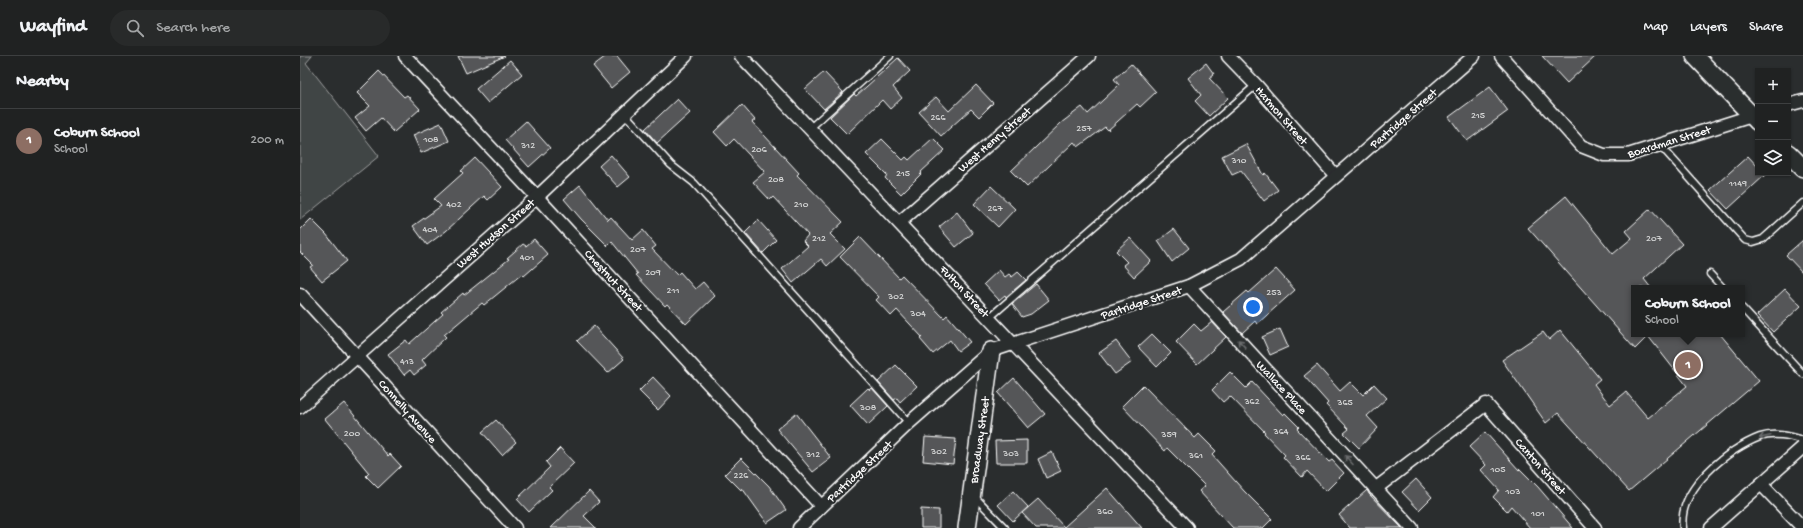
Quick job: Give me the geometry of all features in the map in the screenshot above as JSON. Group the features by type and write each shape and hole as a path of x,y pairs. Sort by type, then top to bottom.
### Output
{"street":[{"name":"Chestnut Street","path":"405,56 537,196 821,506"},
{"name":"West Hudson Street","path":"300,406 537,196 686,56"},
{"name":"Fulton Street","path":"741,56 809,129 900,222 1187,528"},
{"name":"West Henry Street","path":"900,222 1089,56"},
{"name":"Harmon Street","path":"1228,56 1256,85 1336,176"},
{"name":"Partridge Street","path":"799,528 909,423 991,352 1012,343 1189,286 1241,259 1474,56"},
{"name":"Boardman Street","path":"1501,56 1581,146 1604,155 1628,155 1755,117"},
{"path":"1695,56 1755,116"},
{"path":"1791,104 1803,101"},
{"path":"1791,156 1803,168"},
{"name":"Wallace Place","path":"1189,286 1412,528"},
{"name":"Connelly Avenue","path":"300,294 515,528"},
{"name":"Broadway Street","path":"967,528 991,352"},
{"name":"Canton Street","path":"1375,489 1486,404 1596,528"},
{"path":"1711,528 1803,447"},
{"path":"1761,484 1803,528"}],"lane":[{"path":"809,129 890,56"},
{"path":"989,318 1256,85"},
{"path":"625,114 670,165 694,183 909,423"},
{"path":"1660,145 1745,240 1754,242 1763,239 1803,203"},
{"path":"1710,274 1720,285"},
{"path":"1745,311 1803,374"},
{"path":"1683,528 1682,520 1690,495 1710,468 1734,450 1762,437 1782,434 1803,440"},
{"path":"972,493 1005,528"}],"shaded area":[{"path":"300,56 312,56 306,63 379,156 300,220"}],"building":[{"path":"458,56 505,56 466,73"},
{"path":"606,56 617,56 630,72 611,88 593,66"},
{"path":"1542,56 1596,56 1567,83"},
{"path":"898,58 910,71 893,87 902,98 890,109 882,100 847,134 830,117 854,94 856,96"},
{"path":"510,60 522,74 488,103 476,89"},
{"path":"1206,63 1214,74 1209,78 1228,98 1209,116 1195,101 1201,95 1188,78"},
{"path":"1131,64 1156,92 1140,107 1137,104 1108,130 1105,127 1078,147 1074,142 1027,187 1011,171 1061,123 1082,107 1088,114 1119,85 1114,79"},
{"path":"379,71 404,97 407,95 420,109 394,132 381,118 366,131 355,118 370,106 357,93"},
{"path":"824,72 843,92 824,109 805,89"},
{"path":"976,85 993,103 979,117 971,109 941,136 919,112 936,97 949,111"},
{"path":"1490,87 1508,111 1467,141 1449,117"},
{"path":"677,99 690,113 657,143 645,129"},
{"path":"742,105 755,120 752,122 799,173 797,175 843,222 830,234 845,249 827,266 821,259 793,283 782,269 808,246 803,241 808,235 773,197 770,200 753,182 765,172 734,139 727,146 714,132"},
{"path":"526,121 550,148 529,167 505,140"},
{"path":"441,123 449,141 421,153 413,135"},
{"path":"933,138 945,150 921,172 922,173 901,194 885,178 887,175 866,154 882,139 903,160 906,157 909,160"},
{"path":"1246,144 1263,175 1265,173 1278,190 1264,201 1241,171 1232,175 1222,156"},
{"path":"611,155 630,177 618,187 599,166"},
{"path":"1748,156 1755,164 1755,176 1764,176 1728,209 1710,190"},
{"path":"475,158 502,187 488,200 484,196 446,231 427,245 413,226 441,206 434,199 463,173 461,171"},
{"path":"580,185 608,220 611,217 632,240 643,230 656,246 652,249 677,275 680,272 695,289 703,282 715,296 686,324 667,304 665,306 636,275 638,274 612,242 608,246 581,219 564,199"},
{"path":"991,186 1015,209 998,227 974,204"},
{"path":"1566,196 1613,254 1632,238 1626,231 1650,209 1682,244 1644,279 1649,285 1631,285 1631,337 1647,337 1635,349 1528,228"},
{"path":"957,212 973,233 956,247 939,227"},
{"path":"311,219 326,234 347,261 322,281 310,267 313,265 300,252 300,230"},
{"path":"758,220 776,240 763,253 745,233"},
{"path":"1174,229 1189,248 1172,262 1158,241"},
{"path":"860,237 899,278 902,275 944,318 947,315 970,342 958,351 950,340 933,354 920,339 922,337 897,310 891,316 876,300 879,297 840,257"},
{"path":"1130,238 1151,261 1134,277 1123,265 1127,262 1116,251"},
{"path":"534,239 548,255 524,276 522,274 484,305 482,303 444,335 446,337 422,360 426,365 414,375 410,370 404,375 388,354 406,340 409,344 443,314 441,312 463,293 464,295 509,259 507,258 523,244 526,246"},
{"path":"1803,240 1803,273 1786,255"},
{"path":"1276,269 1295,290 1257,324 1255,321 1242,333 1223,312 1247,291 1249,293"},
{"path":"999,270 1005,277 1009,274 1012,277 1018,272 1026,280 1006,297 1005,295 999,300 984,284"},
{"path":"1036,284 1049,300 1031,314 1022,317 1012,304"},
{"path":"1785,289 1801,306 1773,332 1757,315"},
{"path":"1212,322 1226,337 1197,364 1176,342 1194,324 1201,331"},
{"path":"594,326 624,359 608,373 577,341"},
{"path":"1280,329 1288,347 1270,355 1262,337"},
{"path":"1560,330 1600,379 1594,384 1610,405 1626,392 1648,418 1687,386 1649,337 1722,337 1759,381 1629,491 1558,413 1546,423 1502,360 1543,332 1549,340"},
{"path":"1152,334 1171,353 1157,367 1138,347"},
{"path":"1116,341 1132,362 1115,374 1099,353"},
{"path":"896,365 917,386 900,402 897,398 894,400 878,382"},
{"path":"1317,365 1340,391 1350,382 1363,395 1374,384 1387,398 1367,416 1378,428 1359,448 1344,433 1349,429 1326,405 1328,403 1304,376"},
{"path":"1230,372 1246,388 1252,382 1283,415 1285,413 1299,427 1297,429 1329,462 1332,460 1344,473 1326,491 1307,471 1302,477 1283,457 1285,455 1264,433 1265,432 1230,396 1223,402 1212,390"},
{"path":"653,377 671,396 658,410 639,391"},
{"path":"1014,378 1045,414 1028,428 998,393"},
{"path":"1143,385 1195,438 1199,434 1216,451 1212,455 1244,491 1272,519 1263,528 1233,528 1199,491 1205,486 1167,448 1165,451 1122,406"},
{"path":"868,388 870,390 872,388 888,406 868,425 850,405"},
{"path":"344,403 388,456 390,454 401,466 378,488 366,476 369,473 325,419"},
{"path":"796,413 831,458 813,472 777,429"},
{"path":"496,420 516,442 502,455 482,432"},
{"path":"1485,432 1519,470 1520,469 1538,487 1573,528 1530,528 1511,506 1507,511 1493,497 1499,490 1481,470 1486,465 1469,447"},
{"path":"925,437 956,439 953,464 923,461"},
{"path":"1027,440 1027,463 996,463 995,441"},
{"path":"560,448 574,463 549,487 552,490 529,512 517,499 550,467 546,462"},
{"path":"1052,452 1061,471 1046,478 1038,459"},
{"path":"741,458 769,486 786,510 767,523 742,488 741,490 725,474"},
{"path":"1416,479 1432,497 1419,510 1402,492"},
{"path":"1107,488 1142,528 1036,528 1022,513 1038,499 1064,527"},
{"path":"1367,490 1369,494 1402,528 1350,528 1339,515"},
{"path":"589,491 599,502 584,516 596,528 551,528"},
{"path":"1013,491 1028,507 1013,521 998,505"},
{"path":"921,509 939,510 939,528 921,528"}],"place":[{"name":"Coburn School","path":"1688,365"}]}
